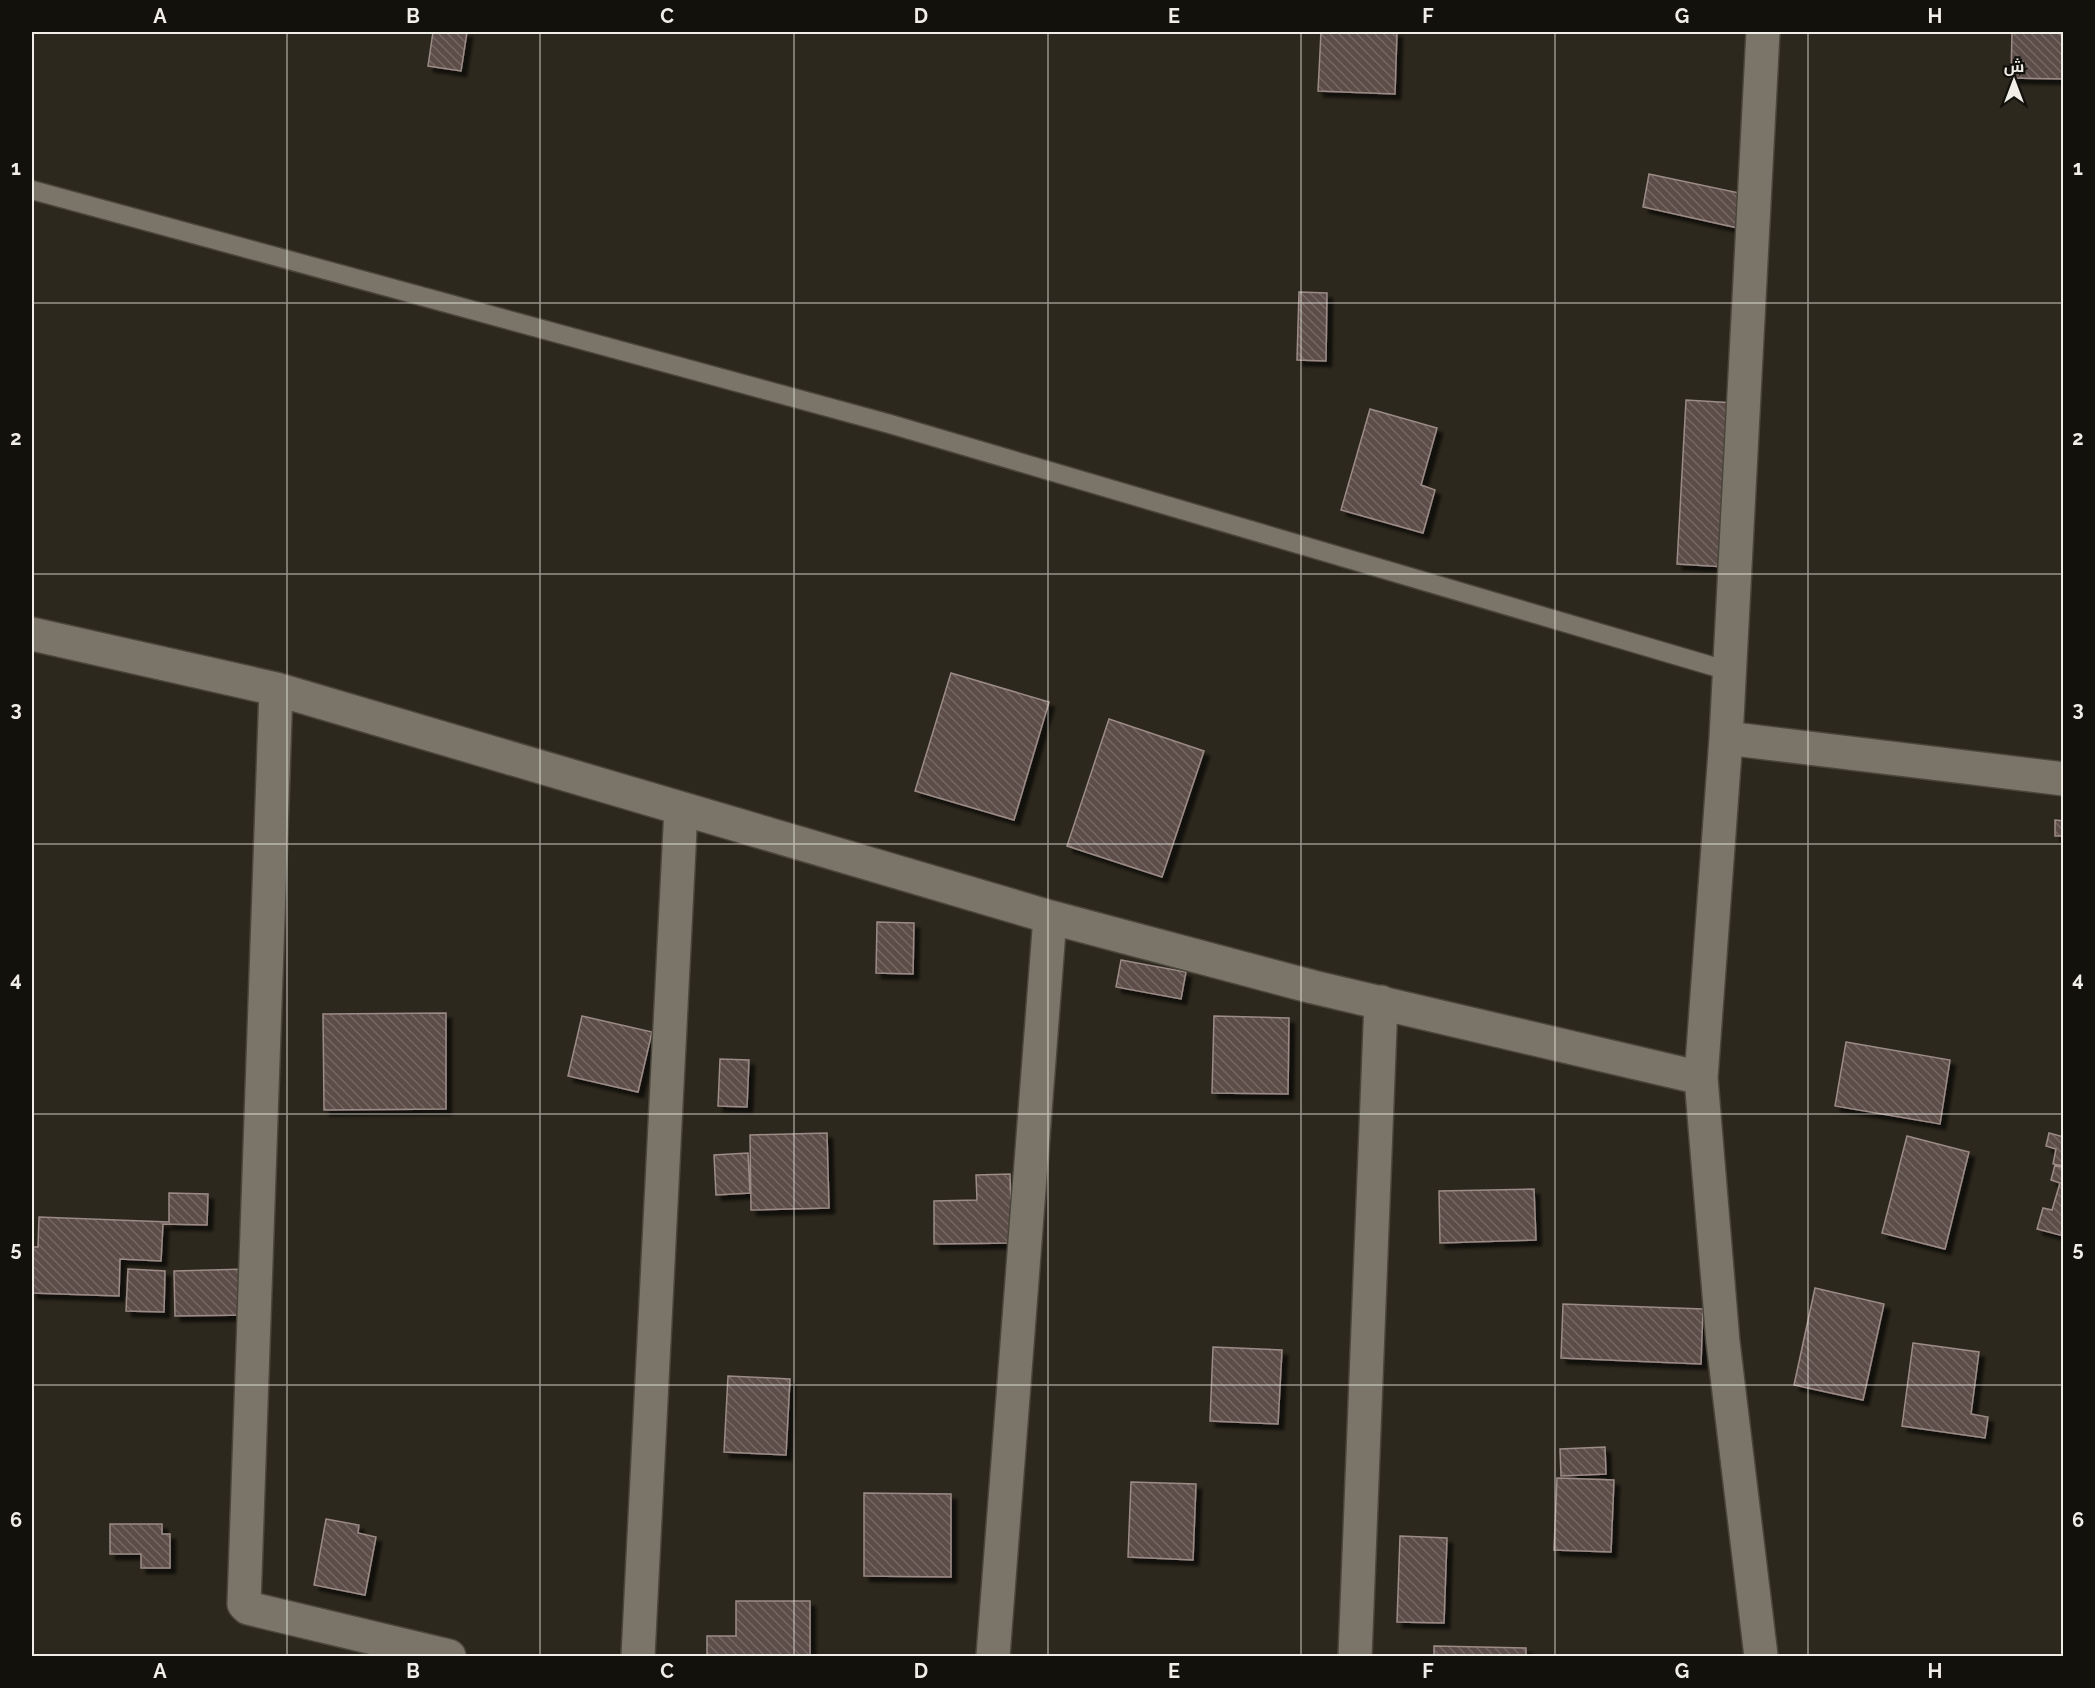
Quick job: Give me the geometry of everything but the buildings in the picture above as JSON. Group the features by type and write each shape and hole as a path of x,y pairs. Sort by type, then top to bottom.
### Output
{"street":[{"path":"1761,1656 1723,1342 1701,1078 1726,738 1763,32"},
{"path":"32,634 276,689 1050,917 1381,1002 1701,1078"},
{"path":"276,689 244,1604 248,1608 450,1656"},
{"path":"1726,738 2064,779"},
{"path":"638,1656 681,809"},
{"path":"993,1656 1050,917"},
{"path":"1355,1656 1381,1002"}],"lane":[{"path":"32,190 890,423 1729,671"}]}
